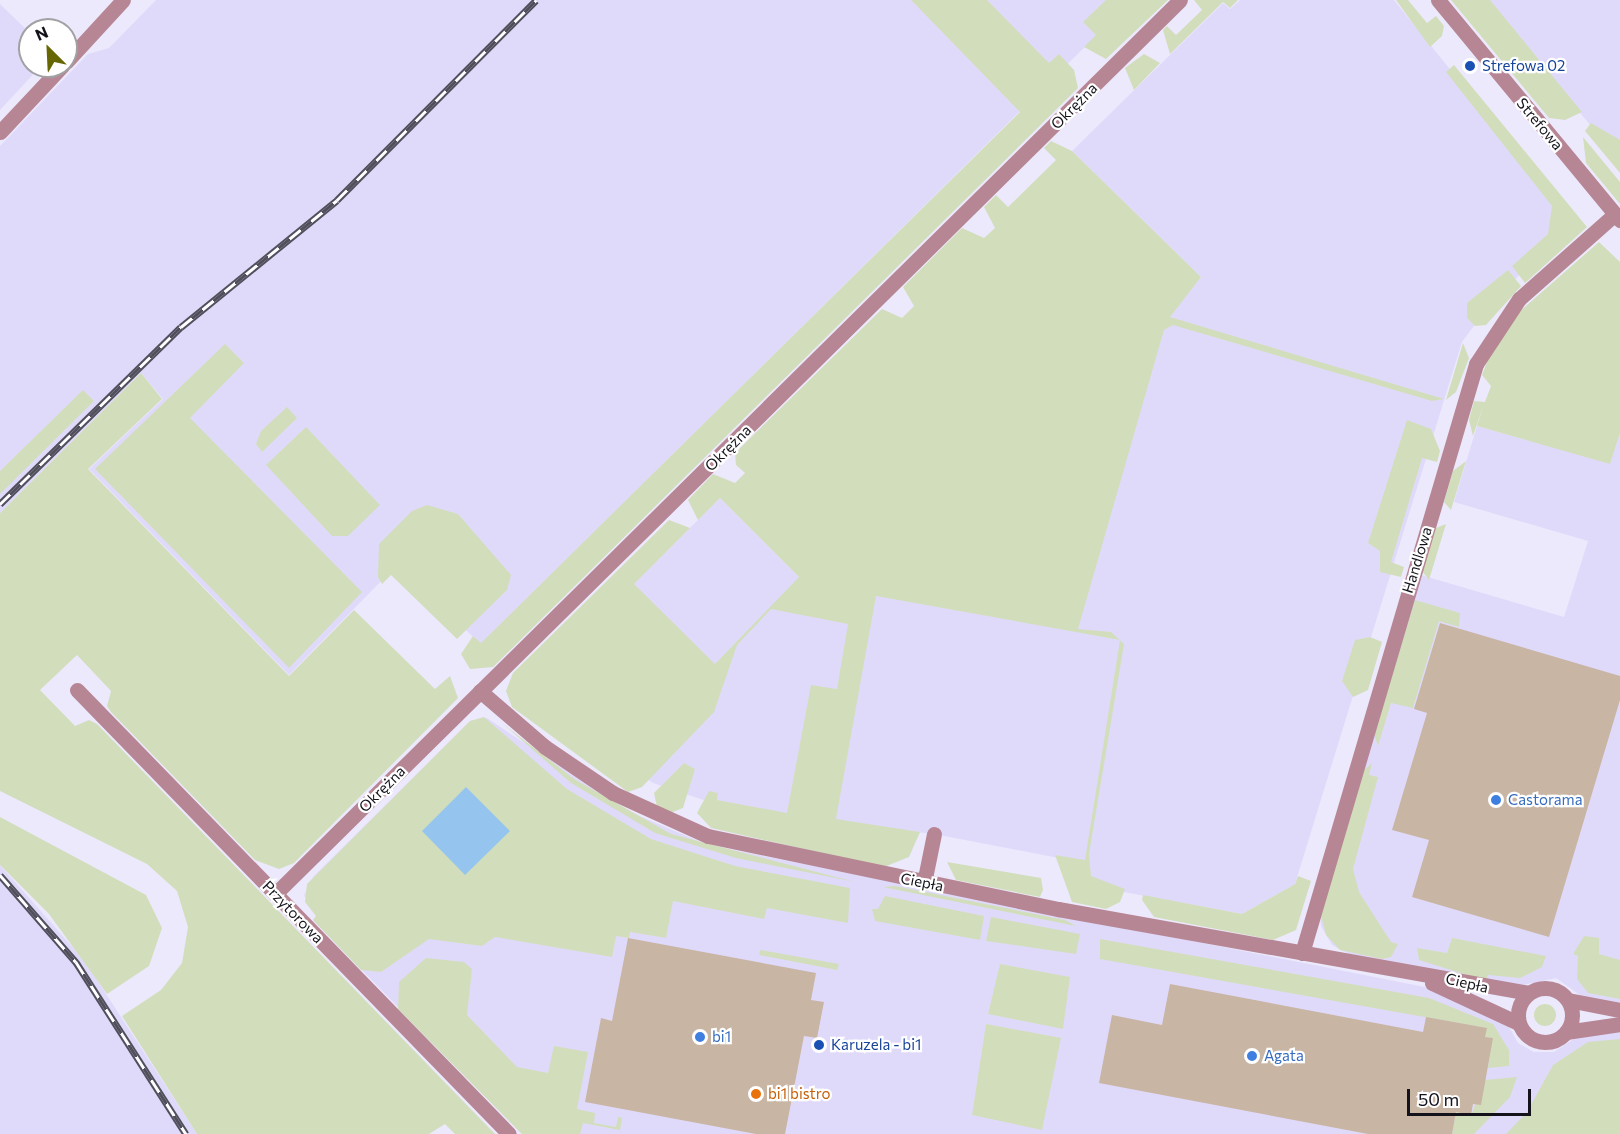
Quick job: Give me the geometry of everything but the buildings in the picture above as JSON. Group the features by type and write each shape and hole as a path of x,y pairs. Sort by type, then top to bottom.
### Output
{"street":[{"path":"78,49 123,0"},
{"name":"Okrężna","path":"275,894 1180,0"},
{"name":"Strefowa","path":"1438,0 1618,217"},
{"path":"0,132 51,78"},
{"name":"Handlowa","path":"1302,953 1476,364 1519,299 1618,217"},
{"name":"Przytorowa","path":"77,690 509,1134"},
{"name":"Ciepła","path":"480,691 565,761 662,819 732,842 924,883 1404,972 1529,993 1552,989 1568,1000 1620,1010"},
{"path":"924,883 934,834"},
{"name":"Ciepła","path":"1404,972 1484,1002 1518,1023 1536,1041 1552,1041 1566,1032 1620,1024"},
{"path":"1518,1023 1519,1006 1529,993"},
{"path":"1566,1032 1572,1017 1568,1000"}],"shaded area":[{"path":"156,0 1153,0 1097,35 481,644 396,566 289,675 89,469 163,399 141,373 0,513 0,146 65,78 78,78 78,64 88,54 109,48"},
{"path":"1240,0 1394,0 1555,199 1556,243 1497,295 1462,342 1295,884 1242,914 1081,884 1084,863 934,834 742,813 653,783 545,711 545,672 720,498 808,586 1157,331 1201,277 1072,151 1223,3 1230,9"},
{"path":"1487,0 1620,0 1620,162 1586,120"},
{"path":"0,4 18,21 18,78 30,78 0,110"},
{"name":"Castorama","path":"1477,426 1610,463 1620,433 1620,1005 1584,998 1556,978 1518,986 1349,954 1332,945 1321,926 1320,916 1421,575 1564,617 1588,541 1454,502"},
{"path":"487,718 623,809 708,845 1435,989 1508,1025 1518,1043 1534,1052 1554,1052 1578,1036 1620,1029 1620,1134 522,1134 313,920 316,916 304,895 313,877 470,721"},
{"path":"0,865 84,960 197,1134 0,1134"}],"green space":[{"path":"911,0 987,0 1049,63 1059,54 1074,70 1078,88 493,667 470,669 461,654 473,636 481,643 1020,112"},
{"path":"1106,0 1168,0 1106,59 1084,47 1096,35 1083,22"},
{"path":"1194,0 1238,0 1230,8 1223,2 1170,54 1163,30 1167,26 1176,35 1202,10"},
{"path":"1396,0 1408,0 1427,23 1436,16 1444,26 1442,36 1430,47"},
{"path":"1451,0 1490,0 1582,112 1565,120 1549,118"},
{"path":"1144,54 1160,63 1134,90 1125,68"},
{"path":"1454,65 1587,227 1525,283 1512,266 1548,234 1552,206 1446,72"},
{"path":"1591,123 1620,140 1620,173 1585,131"},
{"path":"1583,137 1620,182 1620,204 1586,163"},
{"path":"1051,141 1072,151 1201,277 1170,317 1444,399 1432,401 1173,325 1164,330 1078,629 1111,632 1120,640 876,596 836,819 920,832 909,857 884,867 711,828 697,813 709,791 718,793 717,800 787,813 811,685 837,689 848,624 771,609 737,645 714,712 642,787 628,792 512,707 506,691 513,673 669,520 690,528 634,584 715,664 799,577 720,498 698,520 688,500 713,474 735,483 745,473 736,465 735,453 882,309 902,318 914,306 903,287 962,228 984,238 995,228 984,207 996,195 1008,207 1056,160 1044,148"},
{"path":"1599,242 1620,262 1620,433 1610,464 1477,426 1484,404 1473,436 1469,420 1474,401 1485,402 1491,386 1482,375 1489,357 1519,312"},
{"path":"1508,270 1521,286 1486,325 1475,326 1467,318 1467,303"},
{"path":"1463,343 1469,358 1456,392 1446,400"},
{"path":"225,344 244,363 190,418 362,592 289,668 95,469"},
{"path":"141,373 162,399 88,469 289,676 354,610 435,689 450,676 458,698 294,863 279,869 255,860 111,712 107,706 111,691 77,655 40,690 75,726 89,720 97,724 495,1134 455,1134 445,1124 429,1134 197,1134 122,1016 161,990 182,963 188,927 177,891 147,864 0,791 0,513"},
{"path":"83,390 94,401 0,494 0,471"},
{"path":"287,407 297,418 262,452 256,444 261,431"},
{"path":"1407,420 1431,429 1440,451 1437,462 1422,458 1391,562 1404,567 1401,577 1380,572 1380,551 1368,543"},
{"path":"306,427 380,505 348,536 332,536 266,465"},
{"path":"1466,461 1451,510 1444,502 1453,471"},
{"path":"427,505 458,514 511,575 507,590 457,639 391,575 382,584 378,577 379,544 412,511"},
{"path":"1446,524 1429,580 1422,571 1436,528"},
{"path":"1415,600 1460,613 1459,627 1439,621 1413,708 1391,703 1378,746 1374,734"},
{"path":"1370,637 1382,642 1368,690 1353,697 1342,681 1355,640"},
{"path":"1120,640 1124,644 1089,854 1091,876 1125,889 1120,902 1106,909 1072,902 1055,855 1085,860"},
{"path":"484,717 567,789 651,839 735,866 850,888 848,923 767,908 764,919 673,901 666,938 630,932 629,938 616,936 612,957 495,937 482,946 429,939 381,972 361,970 313,920 316,916 305,902 307,884 470,721"},
{"path":"502,723 574,779 671,834 855,882 736,858 655,833 571,783"},
{"path":"684,763 695,769 683,808 670,813 657,807 654,793"},
{"path":"1372,763 1369,775 1378,777 1353,869 1359,892 1391,942 1398,944 1391,957 1382,959 1340,950 1326,935 1321,916 1363,771"},
{"path":"0,817 146,895 162,928 149,966 107,994 49,914 0,865"},
{"path":"947,862 1041,878 1043,890 1040,897 956,880"},
{"path":"1298,876 1311,881 1296,930 1273,940 1154,917 1142,900 1143,895 1242,914 1295,884"},
{"path":"895,886 1065,920 1076,926 883,887"},
{"path":"885,896 984,916 980,940 875,921 872,909 878,909"},
{"path":"991,917 1080,934 1076,954 986,941"},
{"path":"1584,936 1599,938 1599,954 1620,960 1620,999 1588,993 1577,979 1578,956 1573,954"},
{"path":"1452,938 1546,956 1542,967 1520,978 1488,975 1486,981 1419,960 1417,948 1447,953"},
{"path":"1100,939 1429,998 1493,1024 1509,1050 1509,1066 1488,1068 1492,1038 1485,1037 1486,1028 1100,959"},
{"path":"760,950 839,964 837,970 759,955"},
{"path":"426,958 464,962 472,969 467,1015 517,1067 548,1073 554,1046 588,1052 577,1109 595,1113 594,1123 616,1127 618,1117 622,1118 620,1130 583,1123 580,1134 522,1134 398,1009 399,982"},
{"path":"1000,964 1070,977 1063,1029 988,1014"},
{"path":"1541,1004 1549,1004 1556,1011 1556,1019 1549,1026 1541,1026 1534,1019 1534,1011"},
{"path":"986,1024 1061,1038 1042,1130 972,1115"},
{"path":"1620,1039 1620,1134 1506,1134 1527,1112 1553,1065 1588,1042"},
{"path":"1517,1077 1510,1097 1474,1134 1452,1134 1456,1112 1471,1115 1485,1080"}],"water":[{"path":"466,787 510,831 465,875 422,831"}],"railway":[{"path":"0,504 181,327 337,200 536,0"},
{"path":"0,875 76,962 186,1134"}],"place":[{"name":"Strefowa 02","path":"1470,66"},
{"name":"Castorama","path":"1496,800"},
{"name":"bi1","path":"700,1037"},
{"name":"Karuzela - bi1","path":"819,1045"},
{"name":"Agata","path":"1252,1056"},
{"name":"bi1 bistro","path":"756,1094"}]}
